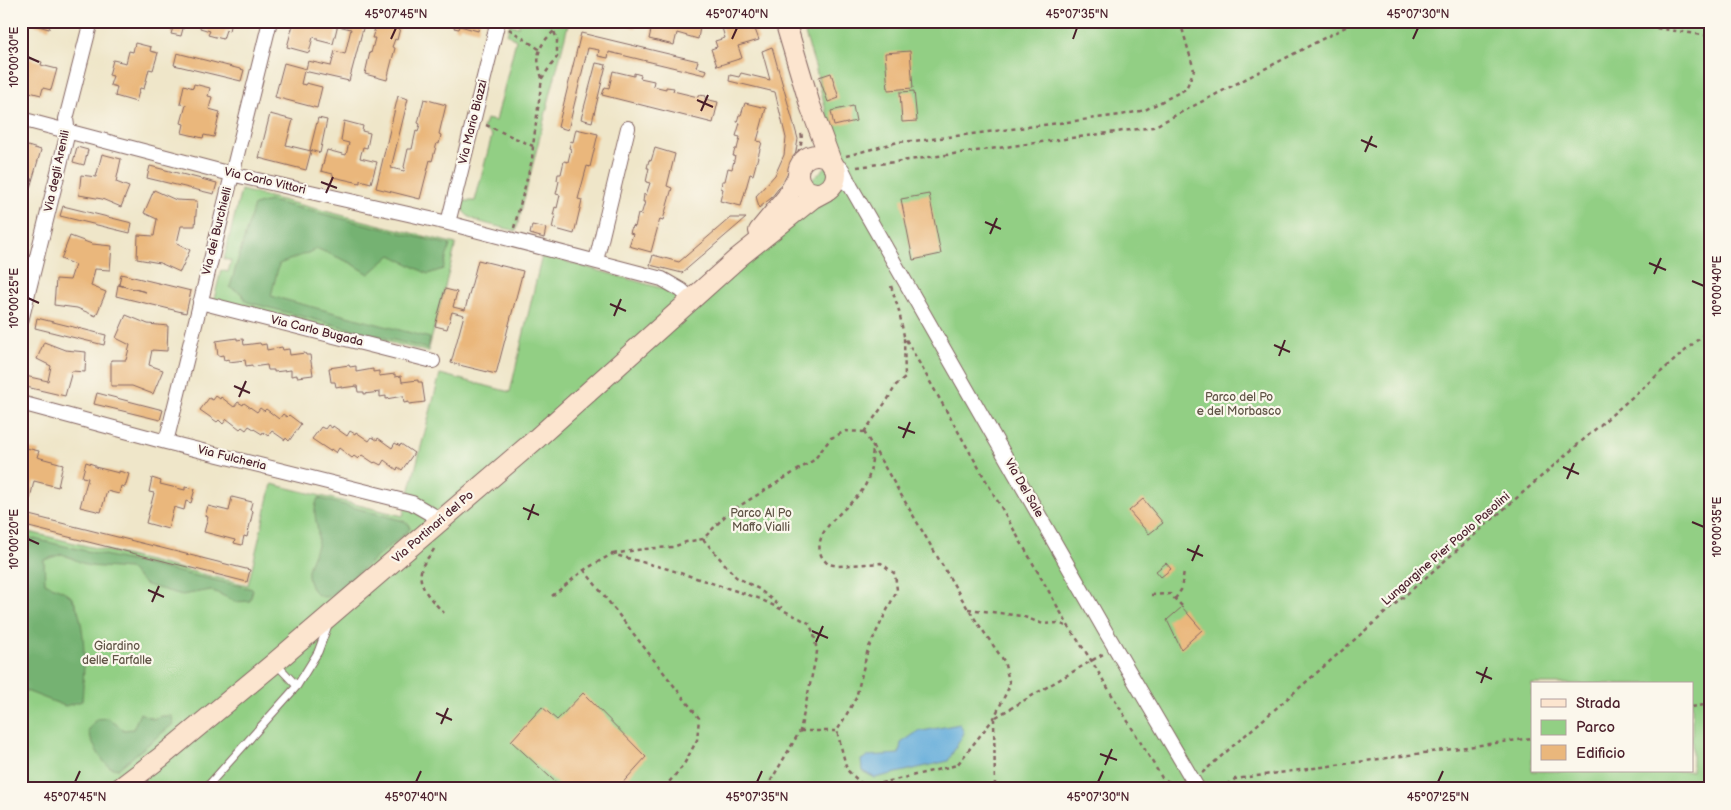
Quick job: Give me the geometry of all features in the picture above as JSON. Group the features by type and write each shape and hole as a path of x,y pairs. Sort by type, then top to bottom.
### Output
{"street":[{"name":"Via degli Arenili","path":"21,321 68,132 66,119 91,21"},
{"name":"Via dei Burchielli","path":"166,442 270,21"},
{"path":"785,21 810,105 836,176"},
{"name":"Via Mario Biazzi","path":"448,223 497,23"},
{"path":"810,105 815,138 812,150 799,167 803,188 814,194 836,176"},
{"name":"Via Carlo Vittori","path":"21,120 231,174 448,223 596,261 662,279 681,290 692,300"},
{"path":"596,261 628,128"},
{"path":"799,167 817,155 828,159 836,176"},
{"name":"Via Portinari del Po","path":"739,257 786,197 799,167"},
{"name":"Via Portinari del Po","path":"119,789 161,757 272,665 535,440 739,257 813,198 836,176"},
{"name":"Via Del Sale","path":"836,176 1195,784"},
{"name":"Via Carlo Bugada","path":"200,302 433,361"},
{"name":"Via Fulcheria","path":"21,403 166,442 412,503 431,514 439,522"}],"lane":[{"path":"205,789 297,686 318,652 326,634 330,615"},
{"path":"272,665 281,669 297,686"}],"path":[{"path":"511,239 532,160 532,146 542,78 538,66 539,49 554,31 557,21"},
{"path":"1180,21 1194,70 1186,89 1144,110 1121,115 898,142 842,157 836,176 1153,127 1357,21"},
{"path":"1609,21 1710,36"},
{"path":"497,23 517,33 539,49"},
{"path":"542,78 557,57 557,40 554,31"},
{"path":"473,121 485,124 532,146"},
{"path":"799,167 802,140 800,125"},
{"path":"864,432 896,385 905,378 906,374 904,336 899,311 890,284"},
{"name":"Lungargine Pier Paolo Pasolini","path":"1195,784 1208,769 1710,329"},
{"path":"904,336 1069,627 1162,778 1178,787 1195,784"},
{"path":"552,596 584,570 612,554 673,547 703,539 728,513 814,460 831,438 846,431 864,432"},
{"path":"864,432 873,447 968,609 1004,661 1010,685 994,718 957,765 865,787 847,770 837,731 856,698 868,649 897,590 895,574 881,563 838,566 828,564 821,555 820,539 830,523 863,489 871,469 873,447"},
{"path":"439,522 441,536 423,566 420,579 424,590 444,613"},
{"path":"703,539 736,578 759,589 786,612"},
{"path":"612,554 668,569 758,598 809,623 814,634 817,652 800,731 766,789"},
{"path":"584,570 699,718 697,740 683,766 663,789"},
{"path":"1175,599 1181,590 1184,571"},
{"path":"1151,595 1170,594 1182,606"},
{"path":"968,609 1022,616 1043,624 1058,623 1069,627"},
{"path":"994,718 1075,672 1091,660"},
{"path":"1694,707 1710,704"},
{"path":"994,718 995,789"},
{"path":"800,731 837,731"},
{"path":"1220,789 1235,778 1531,738"}],"green space":[{"path":"520,21 569,21 516,231 474,219 463,211 463,201 475,201 492,135 483,129 486,119 496,121 516,40 507,34 510,24 518,27"},
{"name":"Parco del Po e del Morbasco","path":"801,21 1710,21 1710,789 21,789 21,530 248,585 272,484 403,516 440,374 510,392 542,255 690,296 837,156 815,66"},
{"path":"241,190 456,244 428,352 214,299 221,270 228,272 231,261 224,259"},
{"path":"270,201 450,245 443,269 428,274 391,255 369,274 351,263 318,249 279,264 271,296 430,338 428,349 247,302 241,293 230,287 254,205"},
{"path":"318,498 404,521 409,524 410,529 330,596 325,597 320,596 313,590 308,576 309,567 318,541 315,509"},
{"path":"21,536 253,589 250,601 236,602 211,590 182,595 146,585 129,569 89,566 62,554 44,560 45,583 63,591 72,598 81,621 83,634 82,701 65,706 21,689"},
{"path":"140,713 153,719 161,716 172,716 173,724 119,768 109,766 100,756 88,731 96,719 108,718 124,730 133,729"}],"water":[{"path":"960,724 964,733 948,761 875,778 862,771 861,760 868,756 899,754 901,743 917,732"}],"building":[{"path":"36,21 51,21 49,29 35,25"},
{"path":"175,21 185,21 181,36 171,34"},
{"path":"201,21 231,21 229,31 226,30 223,39 208,35 210,31 200,28"},
{"path":"294,21 327,21 338,24 333,44 317,40 317,38 313,37 309,53 287,47"},
{"path":"340,21 365,21 349,81 304,71 301,84 306,85 306,83 322,87 317,108 275,97 284,63 306,69 308,61 331,66 335,51 345,54 351,29 338,26"},
{"path":"375,21 399,21 398,28 400,28 397,40 395,39 392,47 395,48 387,80 365,74 375,38 372,38 376,25 374,24"},
{"path":"441,21 480,21 478,31 460,26 459,29 454,28 455,25"},
{"path":"616,21 637,21 635,28"},
{"path":"653,21 701,21 698,39 677,33 674,45 649,39"},
{"path":"720,21 752,21 759,40 738,46 742,58 717,66 711,49 717,47 715,41 725,38"},
{"path":"581,33 698,61 696,67 707,70 705,75 609,52 608,58 598,56 599,50 588,48 568,130 558,127"},
{"path":"135,43 151,47 150,51 158,53 153,70 149,69 144,89 140,88 136,102 115,96 117,87 110,85 113,76 109,75 113,60 126,63 129,51 133,52"},
{"path":"772,47 798,139 795,157 785,180 771,198 759,208 756,196 775,175 784,155 786,138 775,92 729,81 730,75 739,77 741,73 770,80 762,51"},
{"path":"21,51 24,52 23,57 42,62 41,65 57,69 51,90 43,88 41,95 22,90 25,78 21,77"},
{"path":"910,51 913,88 888,90 885,53"},
{"path":"177,53 244,70 241,81 174,65"},
{"path":"596,63 606,65 592,122 581,119"},
{"path":"613,71 634,76 634,73 641,75 640,78 654,81 653,86 666,89 666,87 674,88 673,91 698,97 699,95 706,96 705,99 718,102 713,123 602,95 605,87 609,88"},
{"path":"831,73 839,98 828,102 819,77"},
{"path":"194,84 210,88 208,96 212,97 209,109 220,112 214,137 204,135 203,138 182,133 184,124 181,123 186,105 180,104 184,85 193,88"},
{"path":"914,91 917,121 902,122 900,92"},
{"path":"398,96 408,99 391,168 404,171 408,149 412,149 416,131 418,132 420,124 418,123 424,99 446,105 439,134 441,135 439,144 437,143 432,161 430,160 420,199 376,188"},
{"path":"745,103 766,108 757,141 762,142 753,175 750,174 741,206 720,201 723,189 721,188 722,181 725,181 728,168 732,169 735,156 733,156 740,137 736,136 740,123 737,122"},
{"path":"853,106 856,121 834,126 831,111"},
{"path":"270,114 293,120 286,145 311,151 306,170 259,158"},
{"path":"318,118 327,120 320,153 310,150"},
{"path":"344,121 363,126 362,131 370,133 367,148 363,147 360,158 377,162 371,183 360,180 360,183 333,177 333,174 321,171 327,150 346,155 349,143 341,141"},
{"path":"576,129 598,134 590,167 587,166 578,199 582,200 574,234 552,228 555,215 553,215 560,195 556,194 559,181 557,180 558,174 561,174 564,161 568,162 571,149 569,148 571,141 573,142"},
{"path":"21,144 41,150 30,188 21,186"},
{"path":"77,147 88,150 84,165 73,162"},
{"path":"655,148 675,154 667,186 672,188 663,220 660,219 651,252 629,246 633,234 630,233 632,226 635,227 638,214 641,215 645,202 643,202 644,194 646,195 650,183 646,182 649,168 647,168"},
{"path":"102,154 121,159 116,182 129,187 121,207 102,199 79,195 81,175 96,177"},
{"path":"150,166 217,183 214,194 147,178"},
{"path":"154,190 176,200 197,201 195,226 181,226 177,243 190,250 180,272 160,263 137,259 138,235 154,236 157,219 144,213"},
{"path":"929,194 941,254 913,260 901,199"},
{"path":"63,206 132,223 130,233 60,216"},
{"path":"730,218 746,218 682,273 650,265 653,255 679,262"},
{"path":"532,225 546,228 544,238 530,234"},
{"path":"70,236 92,244 112,246 110,270 95,269 91,286 106,292 96,316 77,308 54,305 56,279 70,280 75,265 61,259"},
{"path":"478,260 523,271 496,374 451,363 464,315 452,312 447,329 435,326 445,289 457,292 453,307 465,310"},
{"path":"121,274 191,291 186,313 116,296 118,285 146,292 119,285"},
{"path":"126,315 148,324 168,326 167,351 152,350 149,365 163,370 153,394 132,386 111,386 111,360 126,360 130,345 116,338"},
{"path":"37,318 106,335 104,345 35,328"},
{"path":"237,338 237,340 243,339 244,345 260,343 261,345 266,344 267,350 282,347 283,350 289,349 290,355 305,353 310,355 313,375 291,376 291,370 274,372 274,370 268,370 267,365 246,366 245,360 229,362 229,359 224,360 223,355 218,356 216,341"},
{"path":"44,342 65,350 86,352 85,372 72,371 65,396 22,386 25,376 48,381 51,366 37,359"},
{"path":"349,365 350,367 356,366 356,372 373,369 373,372 379,371 379,376 395,374 395,377 401,376 402,382 418,380 418,382 422,382 425,402 409,404 409,402 404,403 403,396 386,399 386,396 380,397 380,392 364,394 364,392 358,392 357,386 336,387 335,382 331,382 329,368"},
{"path":"97,393 163,410 160,420 94,404"},
{"path":"216,396 220,399 221,397 234,407 238,402 243,405 244,403 257,412 260,408 264,411 266,409 279,419 283,414 287,417 289,415 301,424 289,441 272,431 268,436 249,426 246,430 242,427 240,429 227,419 223,424 200,410 209,398 213,400"},
{"path":"328,425 332,428 333,426 347,436 350,431 355,434 356,432 369,441 372,437 377,440 378,438 392,448 395,443 400,446 401,444 414,453 402,470 398,467 397,470 384,460 381,465 362,455 358,459 354,456 352,458 339,448 336,453 312,439 321,427 325,429"},
{"path":"22,447 39,451 37,457 63,464 58,487 34,481 30,499 21,497"},
{"path":"86,462 95,465 95,467 129,474 125,487 121,486 119,494 107,491 101,512 80,507 88,478 82,477"},
{"path":"152,478 161,481 160,484 185,490 185,487 195,489 191,503 186,501 184,510 174,507 168,529 146,523 154,493 149,492"},
{"path":"232,497 252,502 250,510 253,511 247,537 244,536 242,545 234,543 235,540 204,532 208,517 205,516 208,506 229,511"},
{"path":"1143,499 1163,523 1149,534 1129,511"},
{"path":"21,513 250,570 247,582 21,525"},
{"path":"1166,563 1171,569 1161,577 1156,571"},
{"path":"1182,607 1202,630 1181,649 1167,620"},
{"path":"583,693 646,757 617,789 563,789 511,741 542,707 557,720"}],"park label":[{"name":"Parco Al Po Maffo Vialli","path":"761,520"},
{"name":"Giardino delle Farfalle","path":"117,653"}]}
